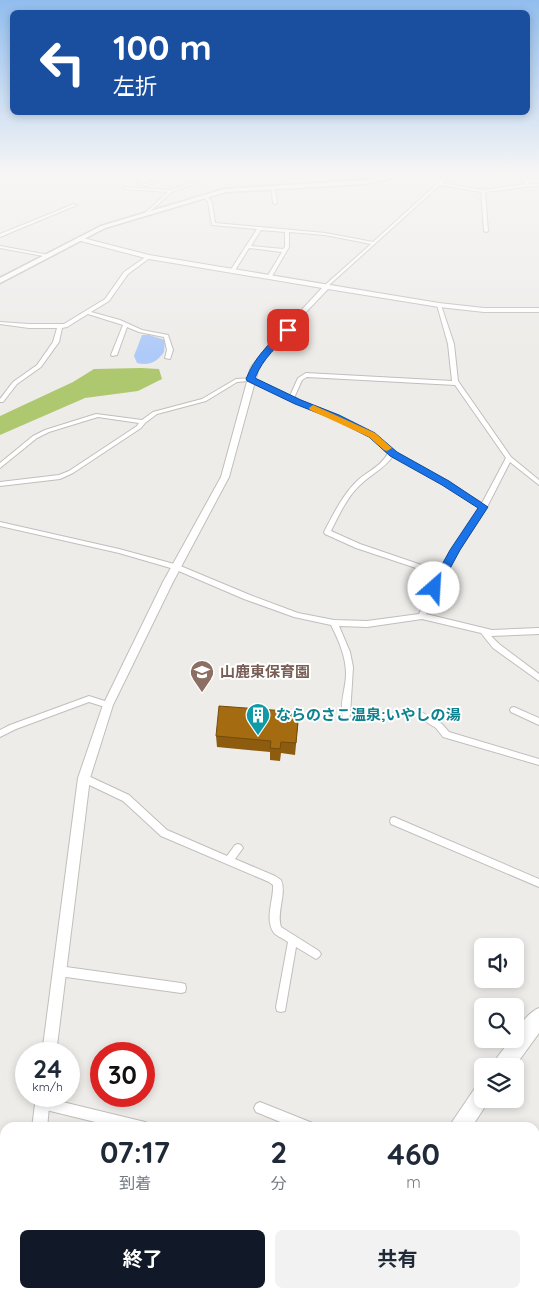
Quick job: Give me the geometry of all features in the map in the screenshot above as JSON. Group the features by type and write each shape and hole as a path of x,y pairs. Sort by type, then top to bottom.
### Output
{"highway":[{"path":"509,1058 539,1017"},
{"path":"462,1122 474,1106"}],"main road":[{"path":"0,281 90,234"}],"street":[{"path":"232,271 256,234"},
{"path":"269,277 287,247 287,234"},
{"path":"314,234 339,236 373,243"},
{"path":"50,1042 84,778 108,705 176,567 225,477 236,442 250,379 255,367 269,348 327,286 384,234"},
{"path":"79,239 149,257 439,305 484,310 539,310"},
{"path":"0,246 49,256"},
{"path":"248,247 285,251"},
{"path":"0,323 29,326 65,326 107,300 126,272 149,257"},
{"path":"439,305 452,344 456,383 510,458 539,483"},
{"path":"87,312 126,324 141,331 168,338 170,350 168,358"},
{"path":"114,355 126,324"},
{"path":"0,401 15,383 39,366 56,342 60,326"},
{"path":"291,399 300,379 306,375 456,383"},
{"path":"0,484 60,477 71,472 139,428 143,422 155,413 204,400 236,381 250,379 372,435 392,452 484,507"},
{"path":"0,466 35,438 47,432 98,415 143,422"},
{"path":"392,452 386,463 364,478 343,502 328,532 358,546 440,574"},
{"path":"422,616 440,574 484,507 510,458"},
{"path":"0,524 119,551 176,567 264,603 297,614 334,623 367,624 422,616 484,632 539,632"},
{"path":"334,623 347,649 350,667 349,685 345,698 346,715"},
{"path":"484,632 496,646 539,678"},
{"path":"0,734 13,727 89,699 108,705"},
{"path":"514,710 539,722"},
{"path":"423,716 439,726 446,735 539,762"},
{"path":"84,778 126,798 164,833 278,883 279,892 275,925 278,930 316,954"},
{"path":"394,821 539,883"},
{"path":"229,860 238,848"},
{"path":"281,1007 293,939"},
{"path":"59,971 182,988"},
{"path":"40,1122 42,1107"},
{"path":"68,1107 123,1122"},
{"path":"260,1108 296,1122"}],"green space":[{"path":"94,369 159,369 162,379 138,391 85,398 0,435 0,416 73,382"}],"water":[{"path":"142,335 165,340 164,352 156,361 137,363 134,356"}],"building":[{"name":"ならのさこ温泉;いやしの湯","path":"219,706 299,712 296,743 281,742 280,749 270,748 271,741 216,736"}],"slow traffic":[{"path":"313,408 372,435 387,448"}],"place":[{"name":"山鹿東保育園","path":"202,693"},
{"name":"ならのさこ温泉;いやしの湯","path":"258,736"}],"route":[{"path":"288,330 269,348 255,367 250,379 372,435 393,454 446,483 484,507 440,574 434,588"}]}
